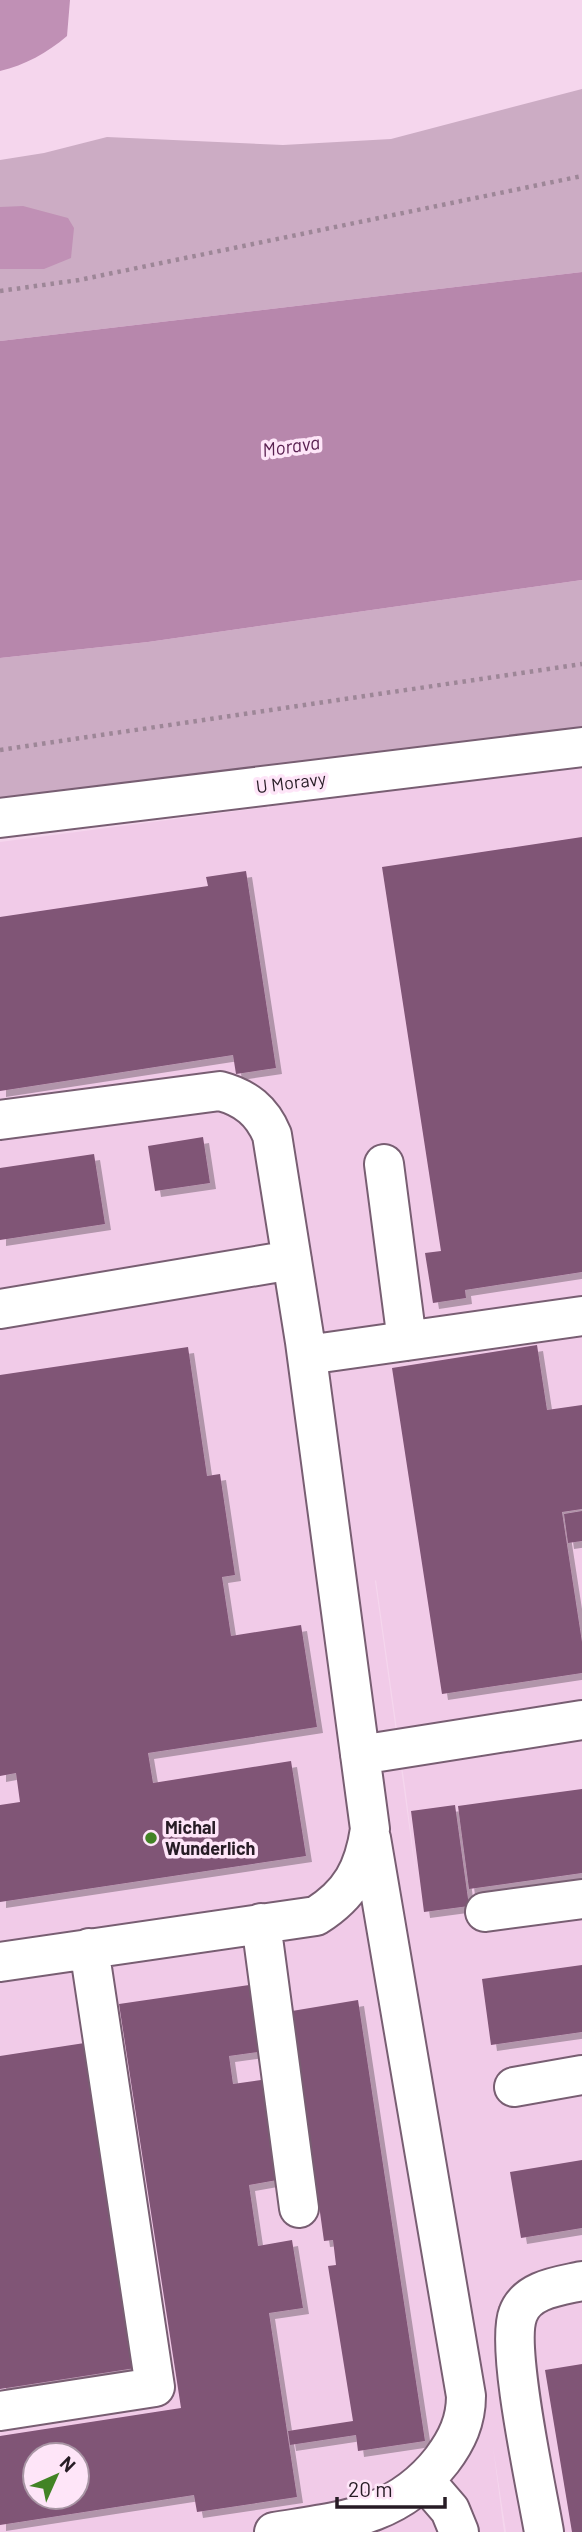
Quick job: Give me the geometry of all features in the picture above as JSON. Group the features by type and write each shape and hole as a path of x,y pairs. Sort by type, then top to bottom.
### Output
{"street":[{"name":"U Moravy","path":"0,818 582,747"},
{"path":"0,1120 220,1091 235,1095 260,1114 272,1135 307,1355 370,1829 466,2396 466,2415 458,2436 425,2480 408,2496 366,2515 274,2532"},
{"path":"384,1164 407,1341"},
{"path":"0,1309 292,1260"},
{"path":"307,1355 582,1316"},
{"path":"360,1755 582,1720"},
{"path":"0,1962 316,1916 337,1903 360,1872 370,1829"},
{"path":"485,1912 582,1899"},
{"path":"261,1923 299,2207"},
{"path":"0,2411 155,2387 89,1948"},
{"path":"514,2087 582,2075"},
{"path":"544,2532 516,2360 518,2314 531,2297 553,2287 582,2281"},
{"path":"425,2480 450,2510 459,2532"}],"path":[{"path":"0,291 79,280 582,176"},
{"path":"0,750 582,664"}],"shaded area":[{"path":"0,0 70,0 67,36 35,58 0,71"},
{"path":"582,89 582,272 0,341 0,160 44,153 107,137 283,145 391,139"},
{"path":"23,206 68,218 74,228 71,258 44,269 0,269 0,207"},
{"path":"582,580 582,739 0,807 0,658 148,642"},
{"path":"582,768 582,2532 506,2532 493,2447 504,2532 0,2532 0,842 267,807 268,810 271,805","holes":["376,1580 406,1794 417,1883"]}],"water":[{"name":"Morava","path":"582,272 582,580 148,642 0,658 0,341"}],"building":[{"path":"582,837 582,1272 465,1290 466,1298 433,1303 425,1253 441,1251 382,867"},
{"path":"246,871 276,1068 236,1074 233,1055 0,1091 0,917 208,886 206,877"},
{"path":"203,1137 210,1183 155,1191 148,1146"},
{"path":"94,1154 105,1224 0,1240 0,1168"},
{"path":"537,1345 547,1410 582,1405 582,1509 562,1512 582,1642 582,1673 442,1694 392,1368"},
{"path":"188,1347 207,1476 220,1474 235,1575 222,1577 231,1636 301,1625 317,1727 148,1753 153,1783 291,1761 306,1856 0,1902 0,1805 20,1802 16,1773 0,1776 0,1375"},
{"path":"582,1511 582,1541 568,1543 564,1514"},
{"path":"582,1789 582,1873 469,1889 458,1806"},
{"path":"455,1805 469,1906 424,1912 411,1811"},
{"path":"582,1965 582,2032 491,2045 482,1979"},
{"path":"256,1984 266,2051 229,2056 233,2084 268,2079 283,2179 249,2185 258,2246 292,2240 303,2308 269,2313 297,2497 197,2512 194,2495 91,2511 91,2441 21,2441 21,2511 91,2511 0,2525 0,2436 181,2408 119,2004"},
{"path":"358,2000 425,2441 358,2451 356,2435 290,2445 288,2431 353,2421 328,2266 336,2265 333,2240 324,2241 292,2011"},
{"path":"91,2042 142,2367 0,2389 0,2056"},
{"path":"582,2160 582,2228 521,2238 510,2172"},
{"path":"582,2364 582,2532 572,2532 545,2370"}],"place":[{"name":"Michal Wunderlich","path":"151,1838"}]}
